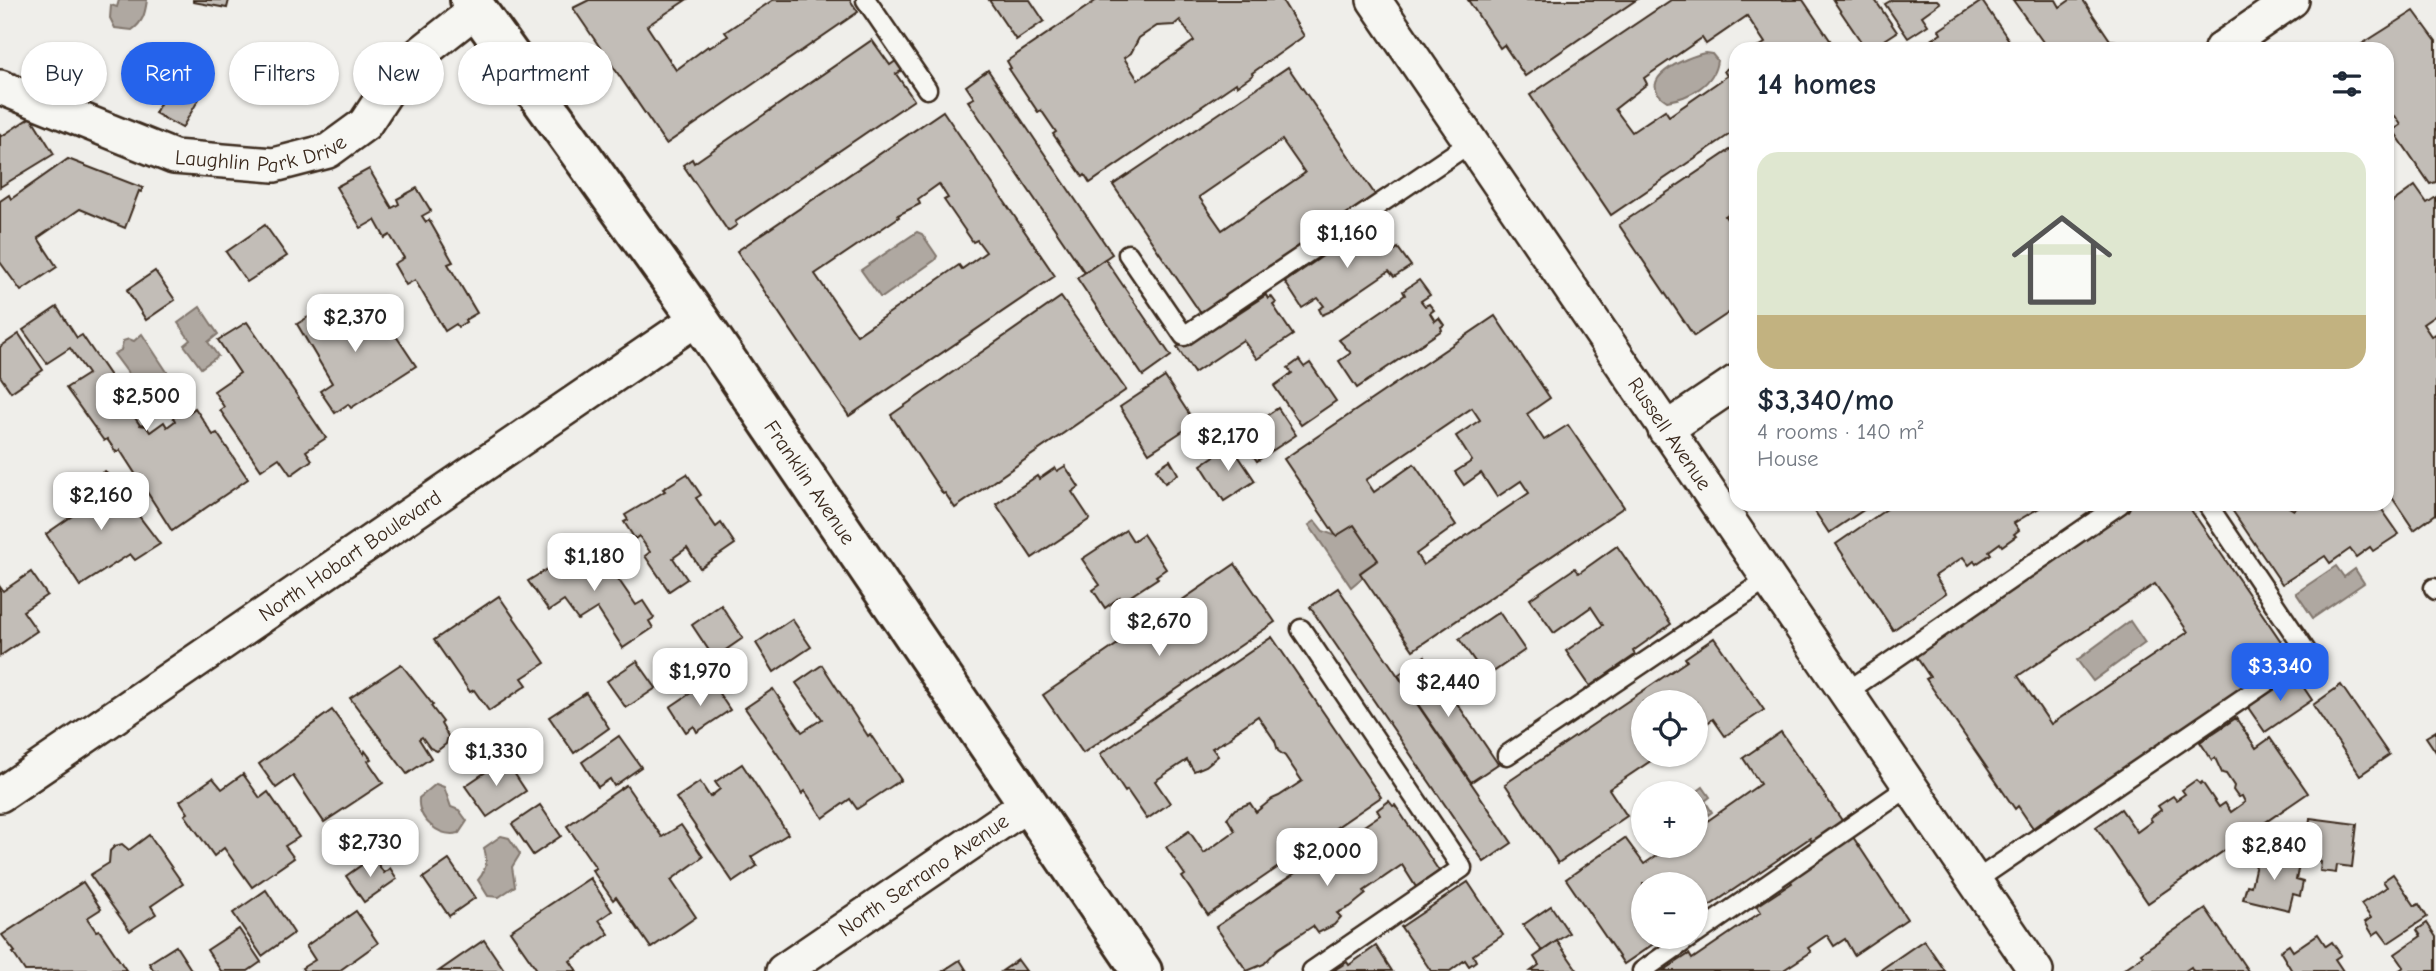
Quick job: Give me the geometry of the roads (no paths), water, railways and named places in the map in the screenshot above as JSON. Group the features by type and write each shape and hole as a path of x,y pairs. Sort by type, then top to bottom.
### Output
{"street":[{"name":"Russell Avenue","path":"1374,0 2036,971"},
{"path":"2231,42 2292,0"},
{"name":"Laughlin Park Drive","path":"0,87 174,156 274,165 328,151 365,124 390,86 420,54 474,5"},
{"name":"Franklin Avenue","path":"474,5 698,318 1142,971"},
{"name":"North Hobart Boulevard","path":"0,795 698,318"},
{"path":"1665,430 1729,387"},
{"name":"North Serrano Avenue","path":"783,971 1029,803"}],"lane":[{"path":"866,0 927,89"},
{"path":"1128,254 1184,336 1470,143"},
{"path":"1845,693 2110,511"},
{"path":"1975,881 2308,654 2212,511"},
{"path":"1507,755 1768,579"},
{"path":"1301,629 1462,867 1312,971"},
{"path":"1708,925 1910,786"},
{"path":"1642,971 1674,949"}]}
